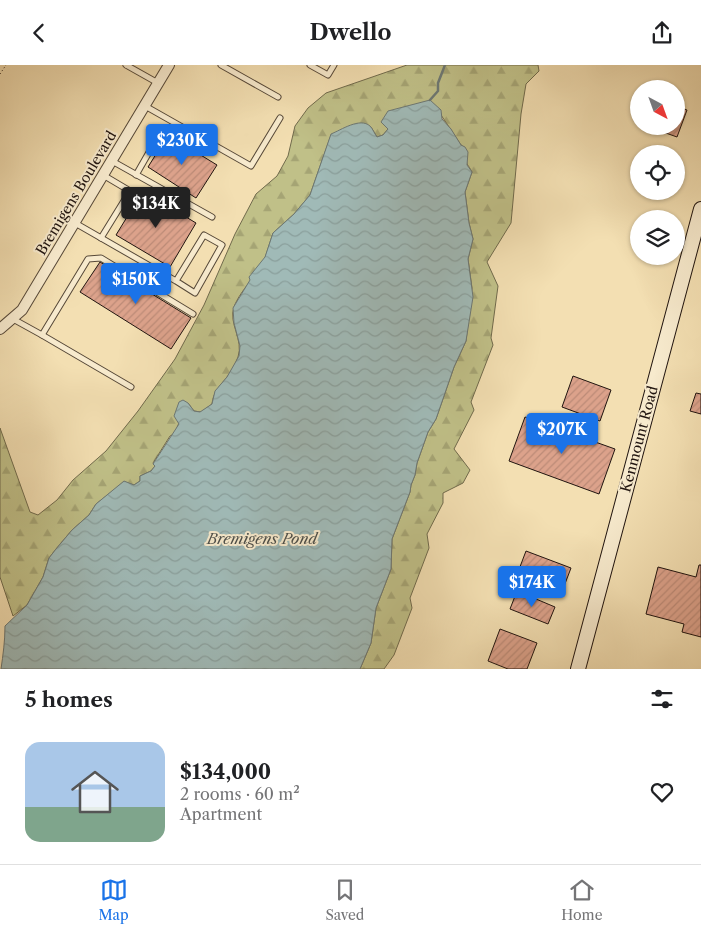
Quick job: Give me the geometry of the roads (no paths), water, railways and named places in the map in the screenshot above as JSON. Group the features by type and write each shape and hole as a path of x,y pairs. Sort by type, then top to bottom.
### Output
{"main road":[{"name":"Kenmount Road","path":"578,669 701,209"}],"street":[{"name":"Bremigens Boulevard","path":"0,329 22,311 169,65"}],"lane":[{"path":"126,65 134,67 158,83"},
{"path":"221,65 278,97"},
{"path":"310,65 328,75 334,65"},
{"path":"145,106 251,166 280,118"},
{"path":"136,175 156,140"},
{"path":"112,161 212,217"},
{"path":"101,238 130,191 103,175"},
{"path":"75,223 195,293 222,245 204,235 176,281"},
{"path":"42,335 88,259 94,257 101,257 193,314"},
{"path":"13,319 132,387"}],"water":[{"name":"Bremigens Pond","path":"430,100 441,110 442,119 468,152 467,165 472,172 465,192 473,239 468,259 473,297 466,341 454,367 436,419 428,432 417,463 410,492 392,539 391,569 376,608 371,643 360,669 1,669 5,626 27,605 43,577 49,558 56,549 72,530 89,515 96,504 124,481 134,485 140,481 140,476 151,471 155,466 153,464 179,424 174,416 179,402 183,400 194,411 200,412 212,404 215,391 227,377 239,356 240,346 234,323 233,308 250,280 249,277 265,257 273,233 294,214 310,195 331,134 350,125 361,123 370,126 377,137 383,135 388,129 381,122 388,111"}],"waterway":[{"path":"430,100 438,91 438,83 445,65"}]}
